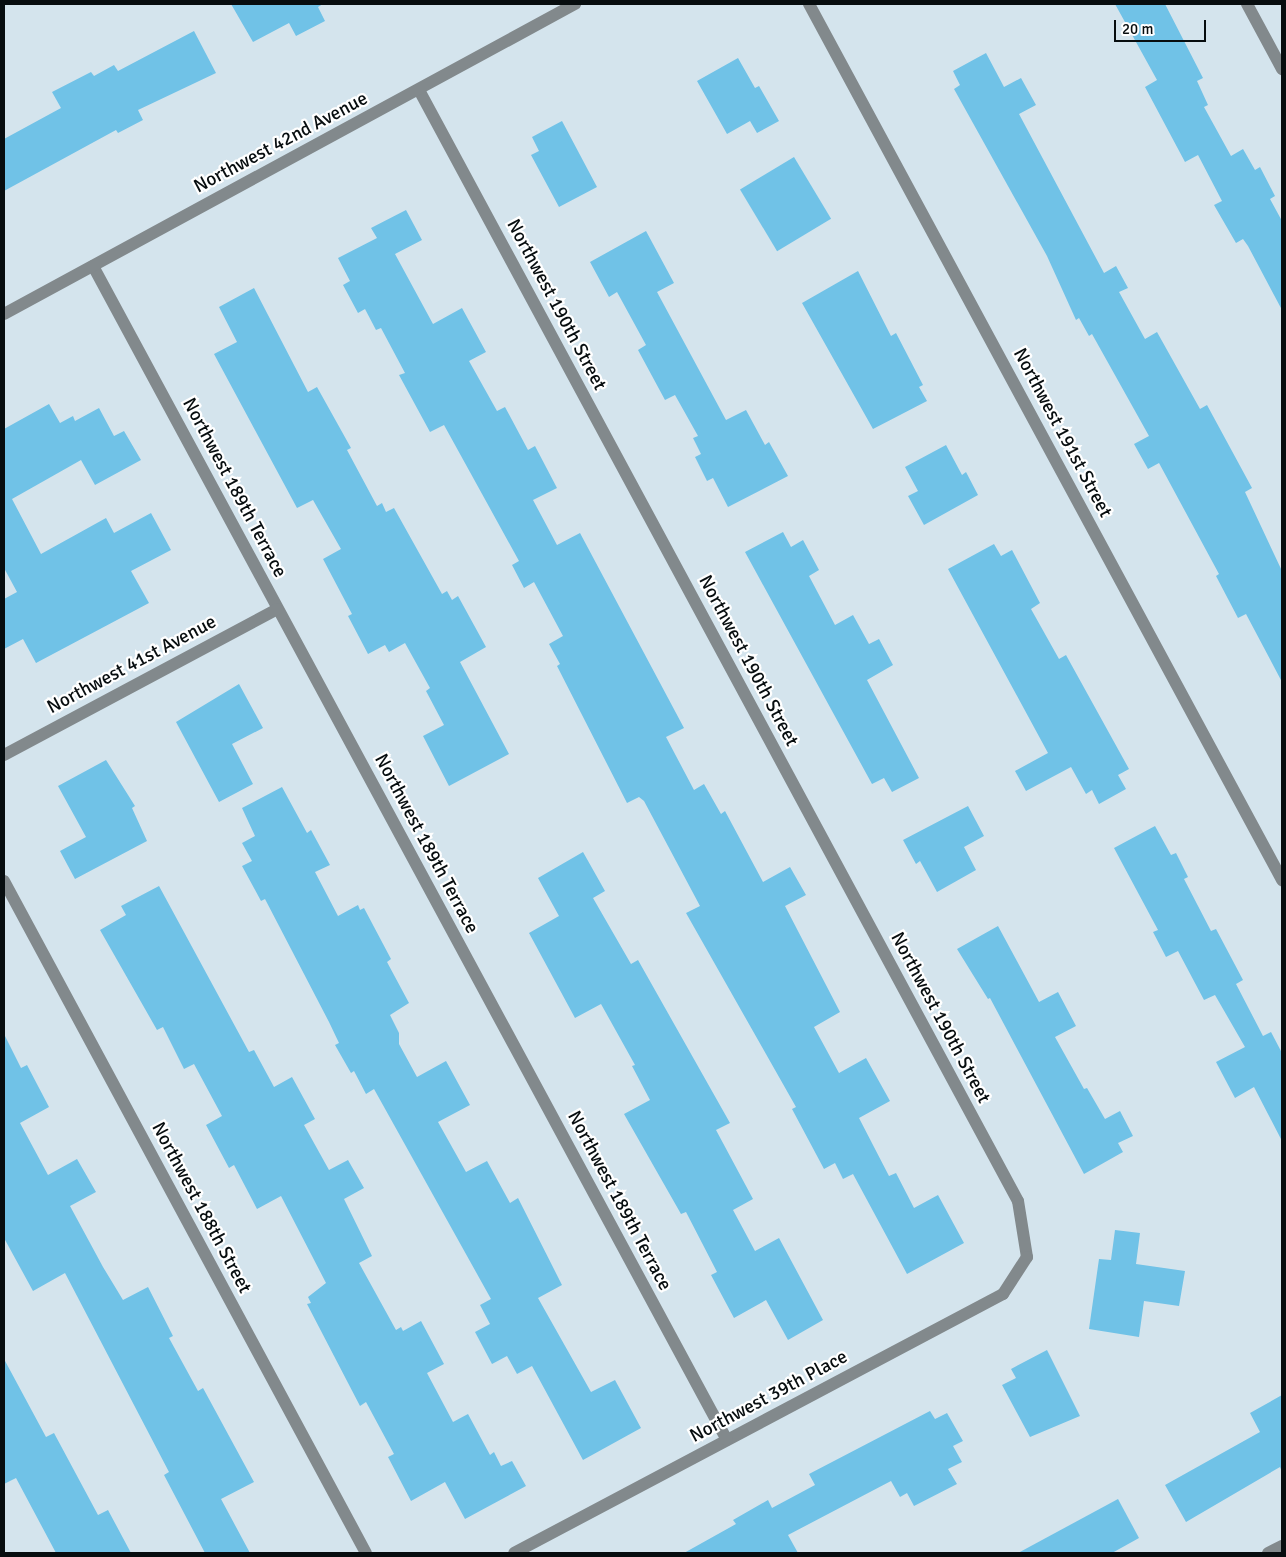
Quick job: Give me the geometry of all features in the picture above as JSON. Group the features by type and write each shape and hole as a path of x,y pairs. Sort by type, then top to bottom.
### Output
{"street":[{"name":"Northwest 42nd Avenue","path":"4,314 575,4"},
{"name":"Northwest 191st Street","path":"809,4 1282,880"},
{"path":"1247,4 1282,69"},
{"name":"Northwest 190th Street","path":"419,90 1018,1201 1027,1257"},
{"name":"Northwest 189th Terrace","path":"93,266 727,1440"},
{"name":"Northwest 41st Avenue","path":"4,754 277,608"},
{"name":"Northwest 188th Street","path":"4,881 366,1553"},
{"name":"Northwest 39th Place","path":"514,1553 1003,1294 1027,1257"},
{"path":"1268,1553 1282,1546"}],"building":[{"path":"231,4 323,4 318,7 325,21 296,36 289,23 253,42"},
{"path":"1115,4 1165,4 1203,78 1197,81 1208,105 1204,107 1231,156 1243,149 1255,170 1260,167 1275,196 1270,199 1282,221 1282,310 1248,246 1243,239 1236,243 1214,205 1222,201 1198,155 1185,162 1145,87 1157,80"},
{"path":"194,31 216,73 138,110 143,120 118,133 116,130 4,191 4,139 61,108 52,92 91,72 94,76 114,65 118,71"},
{"path":"986,53 1004,87 1021,78 1036,105 1019,114 1104,273 1116,266 1128,288 1119,292 1145,339 1157,332 1200,409 1207,405 1252,488 1245,492 1282,571 1282,682 1246,614 1238,618 1216,576 1219,574 1159,463 1148,469 1134,444 1149,436 1092,334 1089,336 1079,318 1076,320 1047,256 954,89 960,85 953,71"},
{"path":"738,58 755,88 759,86 779,121 757,133 750,121 727,134 697,81"},
{"path":"562,121 597,187 559,207 531,155 539,151 532,137"},
{"path":"794,157 831,219 777,251 740,189"},
{"path":"406,210 422,240 395,254 433,324 462,308 486,352 469,361 497,411 505,407 528,450 535,446 557,488 533,500 557,545 580,533 684,728 666,737 694,790 704,784 721,814 725,811 763,882 790,867 806,895 785,906 840,1012 814,1027 839,1073 866,1058 890,1101 859,1118 889,1176 896,1173 914,1208 938,1195 964,1243 907,1274 853,1174 843,1179 835,1163 824,1169 792,1109 796,1107 686,913 700,906 644,801 639,797 627,803 557,666 560,664 549,644 563,636 534,582 524,588 512,565 519,561 444,425 430,432 399,375 405,373 381,328 376,330 365,309 358,313 343,285 350,281 338,258 377,238 371,228"},
{"path":"646,231 674,283 657,292 726,420 746,410 765,445 769,442 788,476 728,507 713,478 707,481 695,457 701,454 693,438 698,436 675,395 665,400 638,350 646,345 617,292 609,297 590,262"},
{"path":"858,271 891,336 896,333 923,385 919,387 927,401 873,429 802,303"},
{"path":"254,288 308,392 317,387 351,448 347,450 377,506 382,503 386,512 394,508 442,594 447,591 452,600 458,596 486,647 460,662 509,754 449,786 423,736 444,725 426,691 430,688 405,643 389,652 385,645 368,654 348,616 352,614 323,559 341,549 313,500 297,508 214,354 237,342 219,307"},
{"path":"49,404 60,423 73,416 75,421 99,408 114,436 124,431 141,460 95,485 81,460 12,499 41,554 106,518 114,533 151,513 171,550 131,571 149,603 36,663 23,639 4,649 4,599 17,592 4,568 4,429"},
{"path":"946,445 962,475 966,472 978,495 924,525 908,496 918,491 905,467"},
{"path":"783,532 791,547 803,540 819,570 809,576 835,625 853,615 869,644 879,639 893,665 867,680 919,778 892,792 884,778 872,784 745,552"},
{"path":"994,544 1001,556 1012,550 1040,603 1031,609 1059,659 1066,655 1129,769 1118,775 1126,789 1099,804 1092,790 1086,794 1071,767 1026,791 1015,771 1048,753 948,569"},
{"path":"239,684 263,728 232,744 253,784 219,802 176,722"},
{"path":"106,760 135,806 132,808 147,841 75,879 60,851 86,837 58,786"},
{"path":"282,787 307,833 311,830 330,865 315,872 338,916 358,905 360,910 364,908 391,959 387,962 409,1003 390,1015 399,1033 399,1044 417,1077 446,1061 470,1105 438,1122 466,1172 487,1161 510,1203 518,1198 562,1285 538,1298 591,1392 615,1380 641,1428 583,1460 532,1366 517,1374 507,1356 492,1364 475,1332 490,1324 480,1305 491,1299 374,1089 366,1094 354,1071 351,1073 335,1045 339,1043 329,1022 265,899 261,901 242,866 252,861 242,843 255,836 242,808"},
{"path":"968,806 984,836 964,847 976,870 937,892 920,861 916,864 903,840"},
{"path":"1155,826 1171,855 1176,853 1188,877 1184,879 1211,931 1216,929 1243,980 1236,984 1263,1036 1271,1032 1282,1053 1282,1141 1254,1087 1235,1098 1216,1062 1245,1047 1215,995 1204,1000 1178,951 1166,957 1153,932 1158,930 1114,848"},
{"path":"583,852 605,891 593,898 631,964 638,960 730,1123 716,1130 753,1199 733,1210 755,1251 779,1238 823,1320 788,1340 766,1300 734,1318 711,1275 717,1272 686,1212 681,1214 624,1114 650,1100 632,1066 635,1065 601,1004 575,1018 529,933 559,916 538,878"},
{"path":"159,886 249,1052 254,1050 274,1087 292,1077 315,1119 304,1125 329,1170 348,1160 364,1188 344,1199 372,1256 359,1263 396,1330 401,1327 403,1331 421,1321 444,1364 427,1373 453,1422 468,1414 490,1455 494,1452 501,1466 512,1461 526,1486 465,1519 445,1482 411,1501 388,1457 394,1454 366,1402 360,1406 307,1304 311,1303 308,1297 326,1283 281,1196 257,1209 234,1165 229,1168 206,1125 222,1116 194,1064 184,1069 163,1027 157,1030 100,930 126,915 121,906"},
{"path":"998,926 1039,1002 1058,992 1076,1026 1055,1037 1084,1089 1087,1088 1105,1119 1120,1111 1133,1136 1118,1143 1123,1152 1084,1174 990,998 988,999 957,949"},
{"path":"4,1034 21,1068 27,1065 49,1107 20,1123 48,1175 77,1159 96,1192 70,1206 103,1267 123,1300 148,1287 173,1336 169,1338 198,1391 203,1388 254,1482 221,1499 250,1553 205,1553 164,1475 169,1472 65,1273 33,1291 4,1238"},
{"path":"1115,1230 1140,1233 1136,1264 1185,1271 1179,1306 1144,1301 1139,1337 1089,1329 1099,1259 1111,1260"},
{"path":"1047,1350 1080,1416 1030,1437 1002,1385 1016,1378 1011,1369"},
{"path":"4,1359 46,1437 54,1433 98,1515 108,1510 131,1553 56,1553 16,1478 4,1484"},
{"path":"1282,1395 1282,1472 1280,1467 1186,1522 1165,1485 1260,1432 1250,1413"},
{"path":"930,1411 935,1419 947,1413 963,1441 953,1446 962,1462 948,1469 957,1484 914,1506 907,1493 900,1497 891,1481 788,1535 798,1553 684,1553 736,1524 733,1520 768,1500 772,1508 815,1485 809,1474"},
{"path":"1118,1499 1139,1538 1112,1553 1018,1553"}]}
